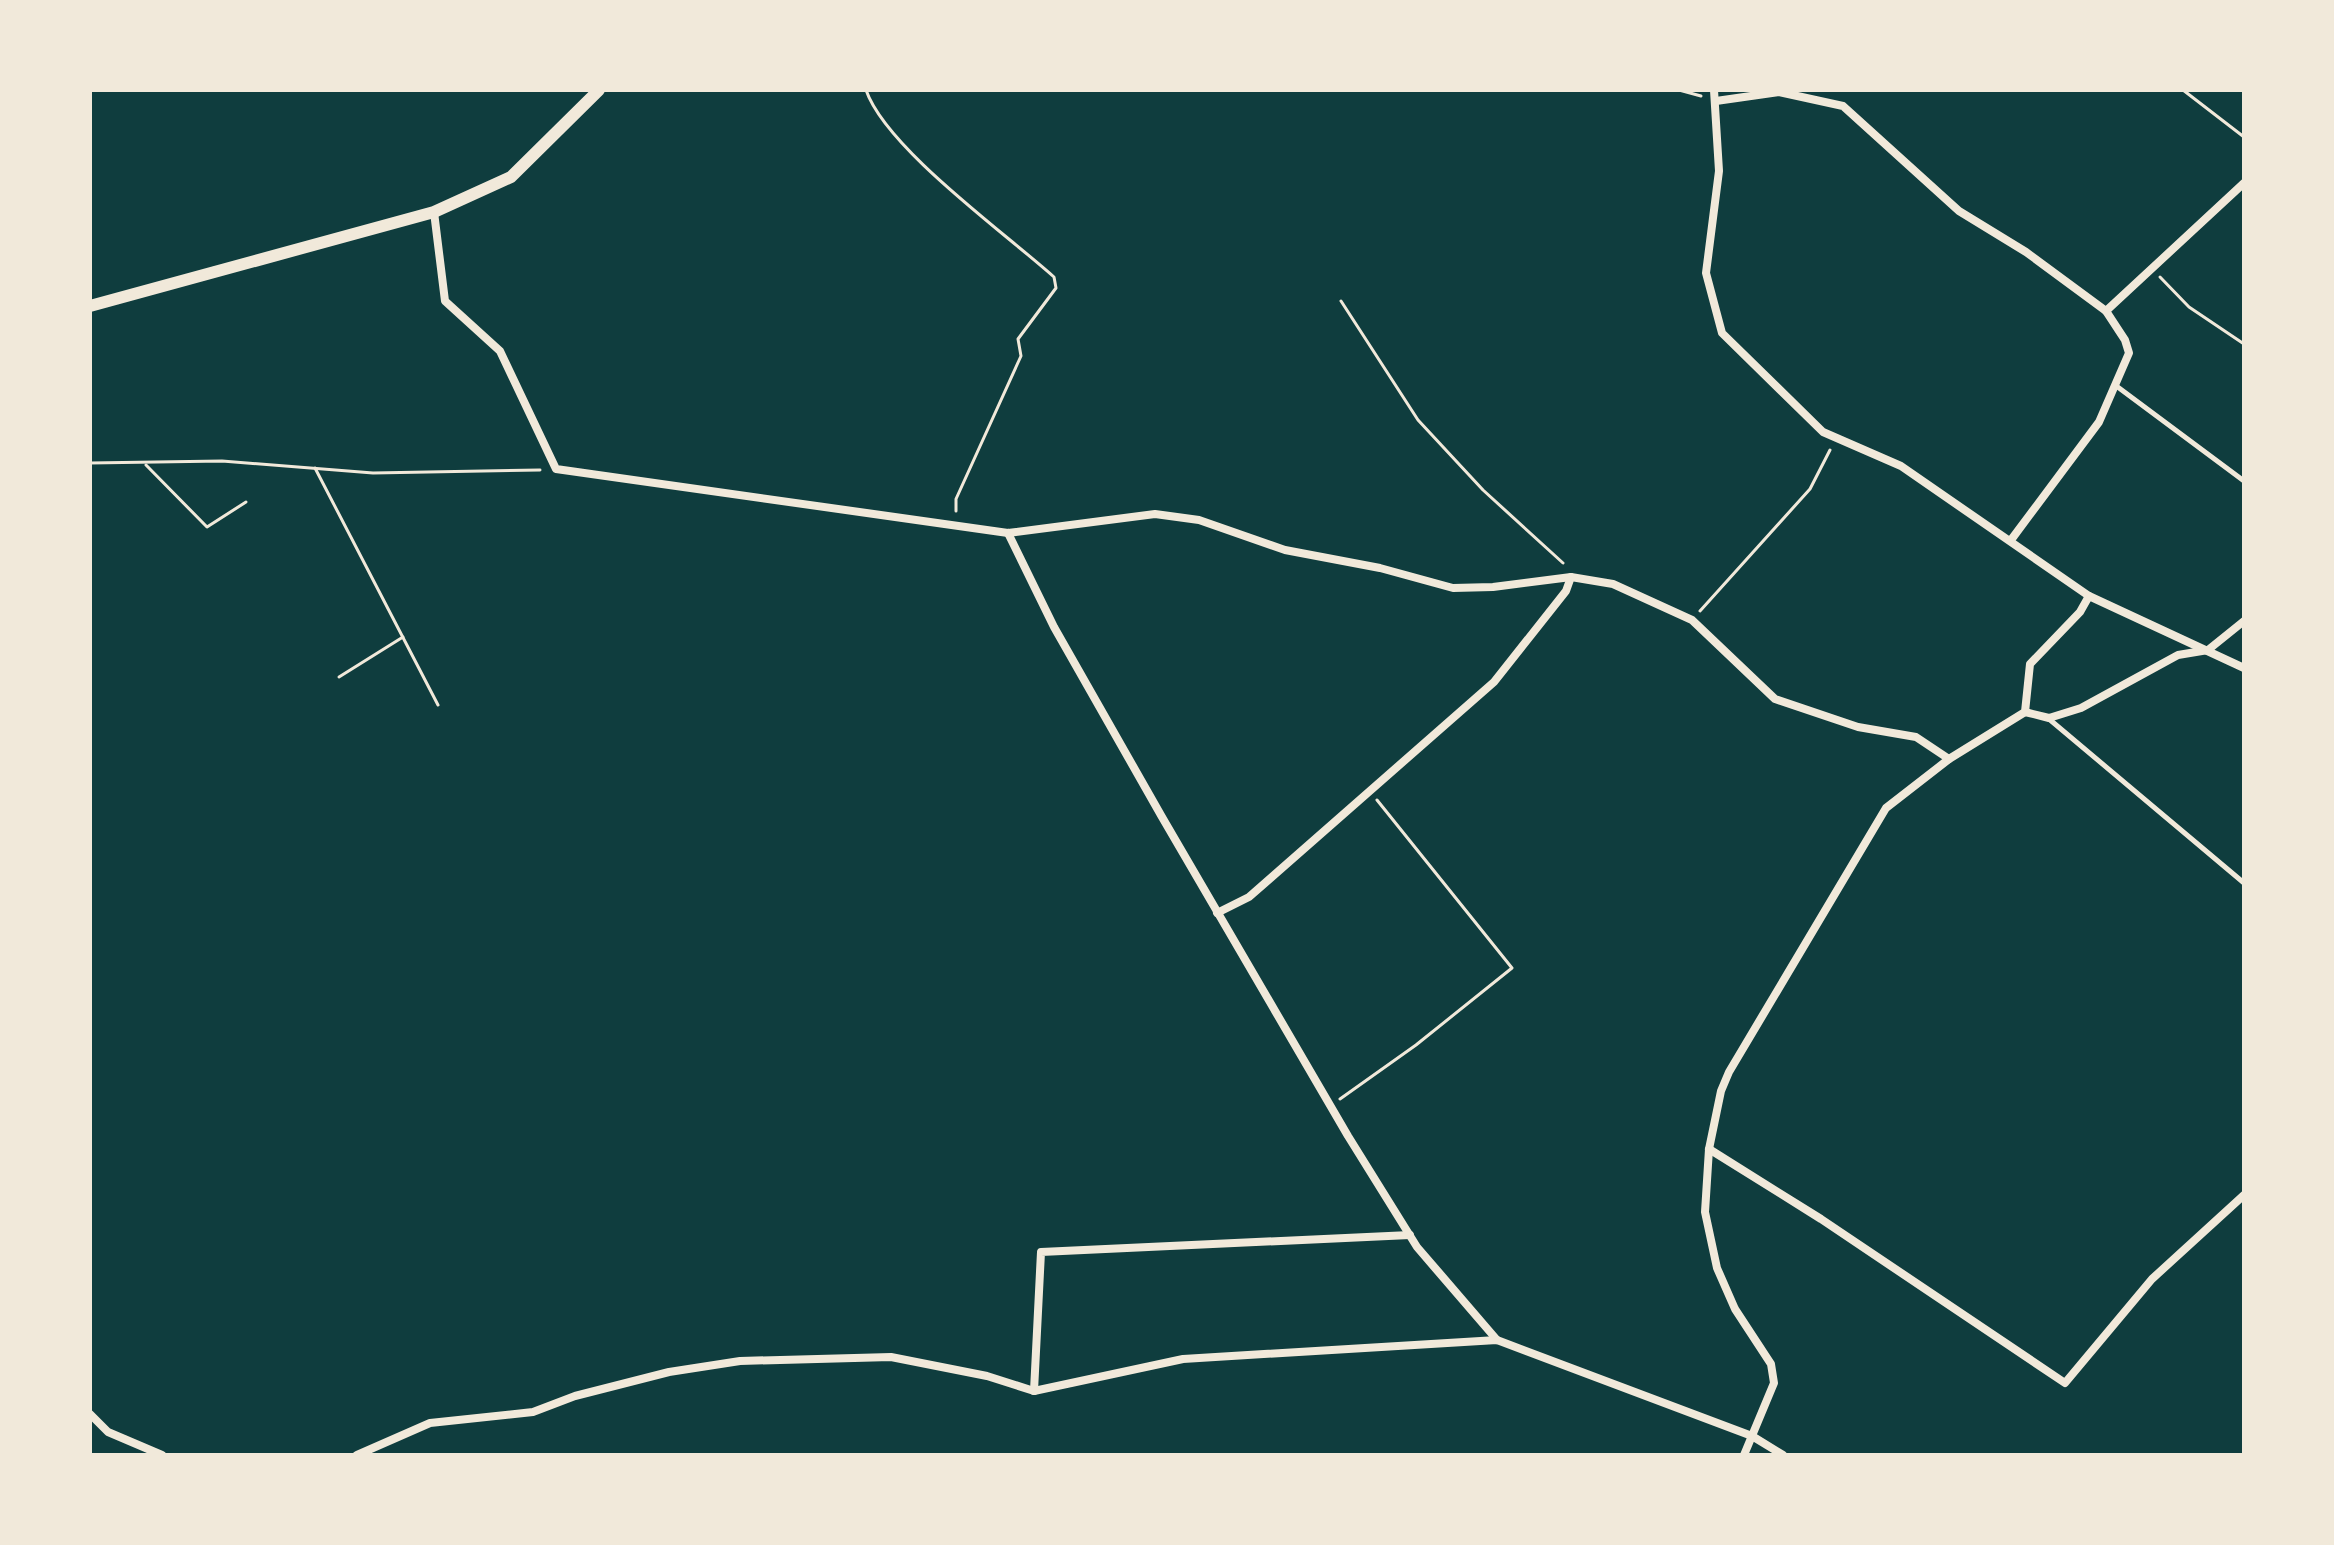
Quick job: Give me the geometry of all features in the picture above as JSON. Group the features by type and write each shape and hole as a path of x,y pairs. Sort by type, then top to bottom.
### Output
{"street":[{"path":"90,306 434,212 511,177 599,90"},
{"path":"1714,90 1719,171 1706,273 1722,333 1823,432 1901,466 2089,596 2244,668"},
{"path":"1716,101 1779,92 1843,106 1959,211 2026,252 2106,311 2125,340 2129,353 2099,422 2011,540"},
{"path":"2106,311 2154,270 2244,183"},
{"path":"434,212 445,301 500,351 556,469 955,523 1008,533 1155,514 1199,520 1285,550 1380,568 1453,588 1493,587 1571,577 1613,584 1692,620 1775,699 1858,727 1916,737 1949,759"},
{"path":"1008,533 1054,627 1330,1106 1410,1235 1497,1340"},
{"path":"1217,913 1249,897 1494,682 1566,591 1571,577"},
{"path":"2025,712 2030,664 2080,612 2089,596"},
{"path":"1744,1455 1774,1383 1771,1364 1735,1309 1717,1268 1705,1212 1709,1149 1729,1072 1886,808 1949,759 2025,712 2049,718 2081,708 2178,655 2208,650 2244,621"},
{"path":"1709,1149 1821,1219 2065,1383 2152,1279 2244,1195"},
{"path":"1034,1391 1041,1252 1410,1235"},
{"path":"357,1455 430,1423 533,1412 575,1396 669,1372 740,1361 891,1357 987,1376 1034,1391 1183,1359 1497,1340 1752,1436 1783,1455"},
{"path":"90,1414 108,1432 162,1455"}],"lane":[{"path":"2115,385 2244,481"},
{"path":"2049,718 2244,883"}],"path":[{"path":"866,90 874,111 897,140 1054,277 1056,288 1018,339 1021,356 956,499 955,523"},
{"path":"1679,90 1716,101"},
{"path":"2183,90 2244,137"},
{"path":"2154,270 2189,307 2244,344"},
{"path":"1341,301 1418,420 1483,490 1561,561 1571,577"},
{"path":"1692,620 1810,489 1827,461 1833,437"},
{"path":"90,463 146,465 222,461 373,473 556,469"},
{"path":"146,465 207,527 246,502"},
{"path":"315,468 438,705"},
{"path":"339,677 403,637"},
{"path":"1330,1106 1416,1045 1512,968 1370,791"}]}
